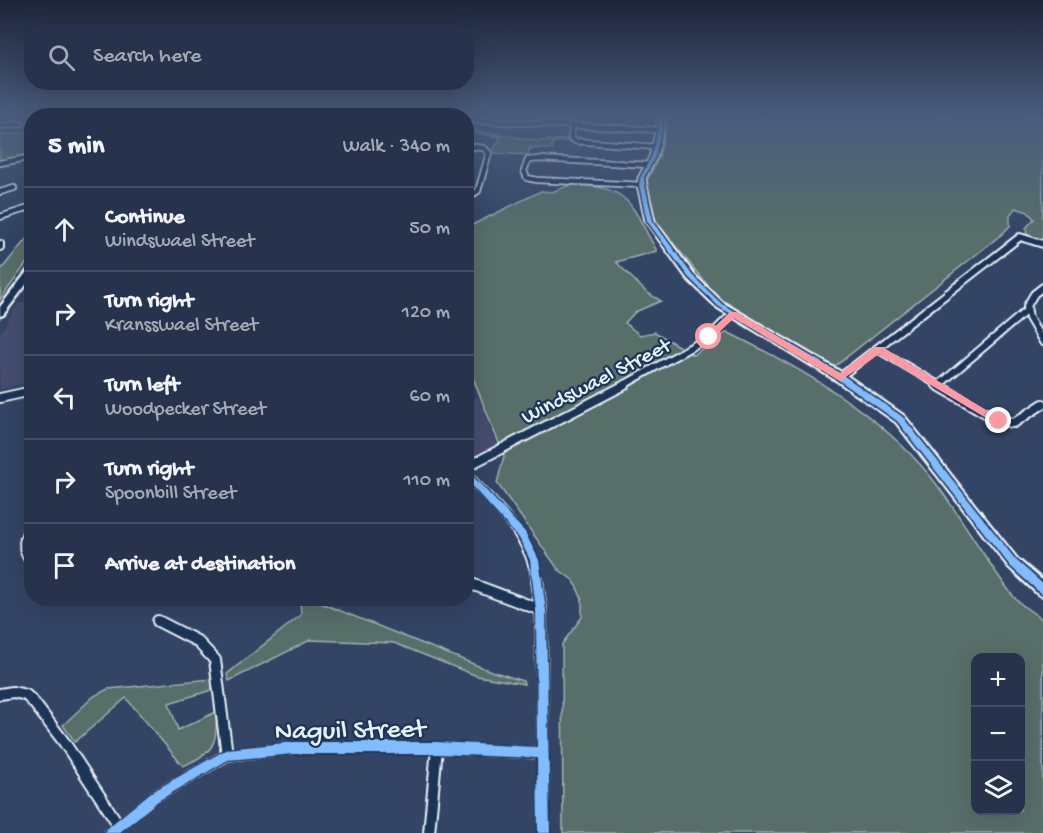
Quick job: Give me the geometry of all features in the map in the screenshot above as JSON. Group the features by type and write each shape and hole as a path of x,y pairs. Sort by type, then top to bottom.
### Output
{"street":[{"path":"474,194 478,191 488,156"},
{"path":"653,156 642,178 648,213 656,231 697,284 733,314 840,377 900,419 1013,563 1043,590"},
{"path":"0,163 24,158"},
{"path":"642,185 537,180 527,178 524,171 526,163 533,159 650,165"},
{"path":"0,192 14,188"},
{"path":"0,216 24,209"},
{"path":"840,377 879,350 1023,236 1043,244"},
{"path":"0,313 24,282"},
{"path":"1043,287 1026,300 1026,311 1043,342"},
{"path":"939,385 1026,311"},
{"name":"Windswael Street","path":"474,463 676,358 709,337 733,314"},
{"path":"879,350 999,421 1014,423 1043,404"},
{"path":"0,398 24,393"},
{"path":"474,482 506,516 528,547 534,560 541,610 544,833"},
{"path":"24,541 21,548 24,556"},
{"path":"474,585 541,610"},
{"path":"159,621 199,640 208,648 215,660 227,755"},
{"path":"0,694 13,692 26,695 34,703 64,742 118,824"},
{"name":"Naguil Street","path":"110,833 118,824 177,781 227,755 294,748 437,748 543,753"},
{"path":"429,833 437,748"}],"shaded area":[{"path":"18,303 24,303 24,384 0,389 0,334"},
{"path":"479,397 498,449 474,462 474,399"}],"green space":[{"path":"0,156 24,156 24,157 0,162"},
{"path":"1043,156 1043,244 1027,237 1026,228 1034,219 1028,212 1015,208 1010,215 1010,226 1002,234 834,367 718,298 656,222 647,181 659,157"},
{"path":"570,185 590,186 617,193 634,209 657,251 616,262 646,292 661,301 635,312 625,323 640,335 655,332 693,355 727,332 783,361 837,394 887,432 910,453 942,492 1014,597 1043,620 1043,833 563,833 562,644 582,617 582,599 574,581 558,569 497,483 504,456 474,381 474,224 541,191 552,192"},
{"path":"24,242 24,267 0,300 0,271"},
{"path":"300,606 328,606 491,671 523,681 524,684 477,676 394,643 310,640 229,681 227,674 301,615"},
{"path":"212,679 212,690 169,703 178,730 216,712 216,733 212,746 201,757 183,766 126,698 75,742 63,725 94,696 108,689"}],"cycle path":[{"path":"653,156 642,178 650,221 691,277 720,305 840,377 900,419 1013,563 1043,590"},
{"path":"474,483 522,535 534,560 541,610 544,833"},
{"path":"110,833 154,797 227,755 294,748 437,748 543,753"}],"route":[{"path":"709,337 733,314 840,377 879,350 999,421"}]}
